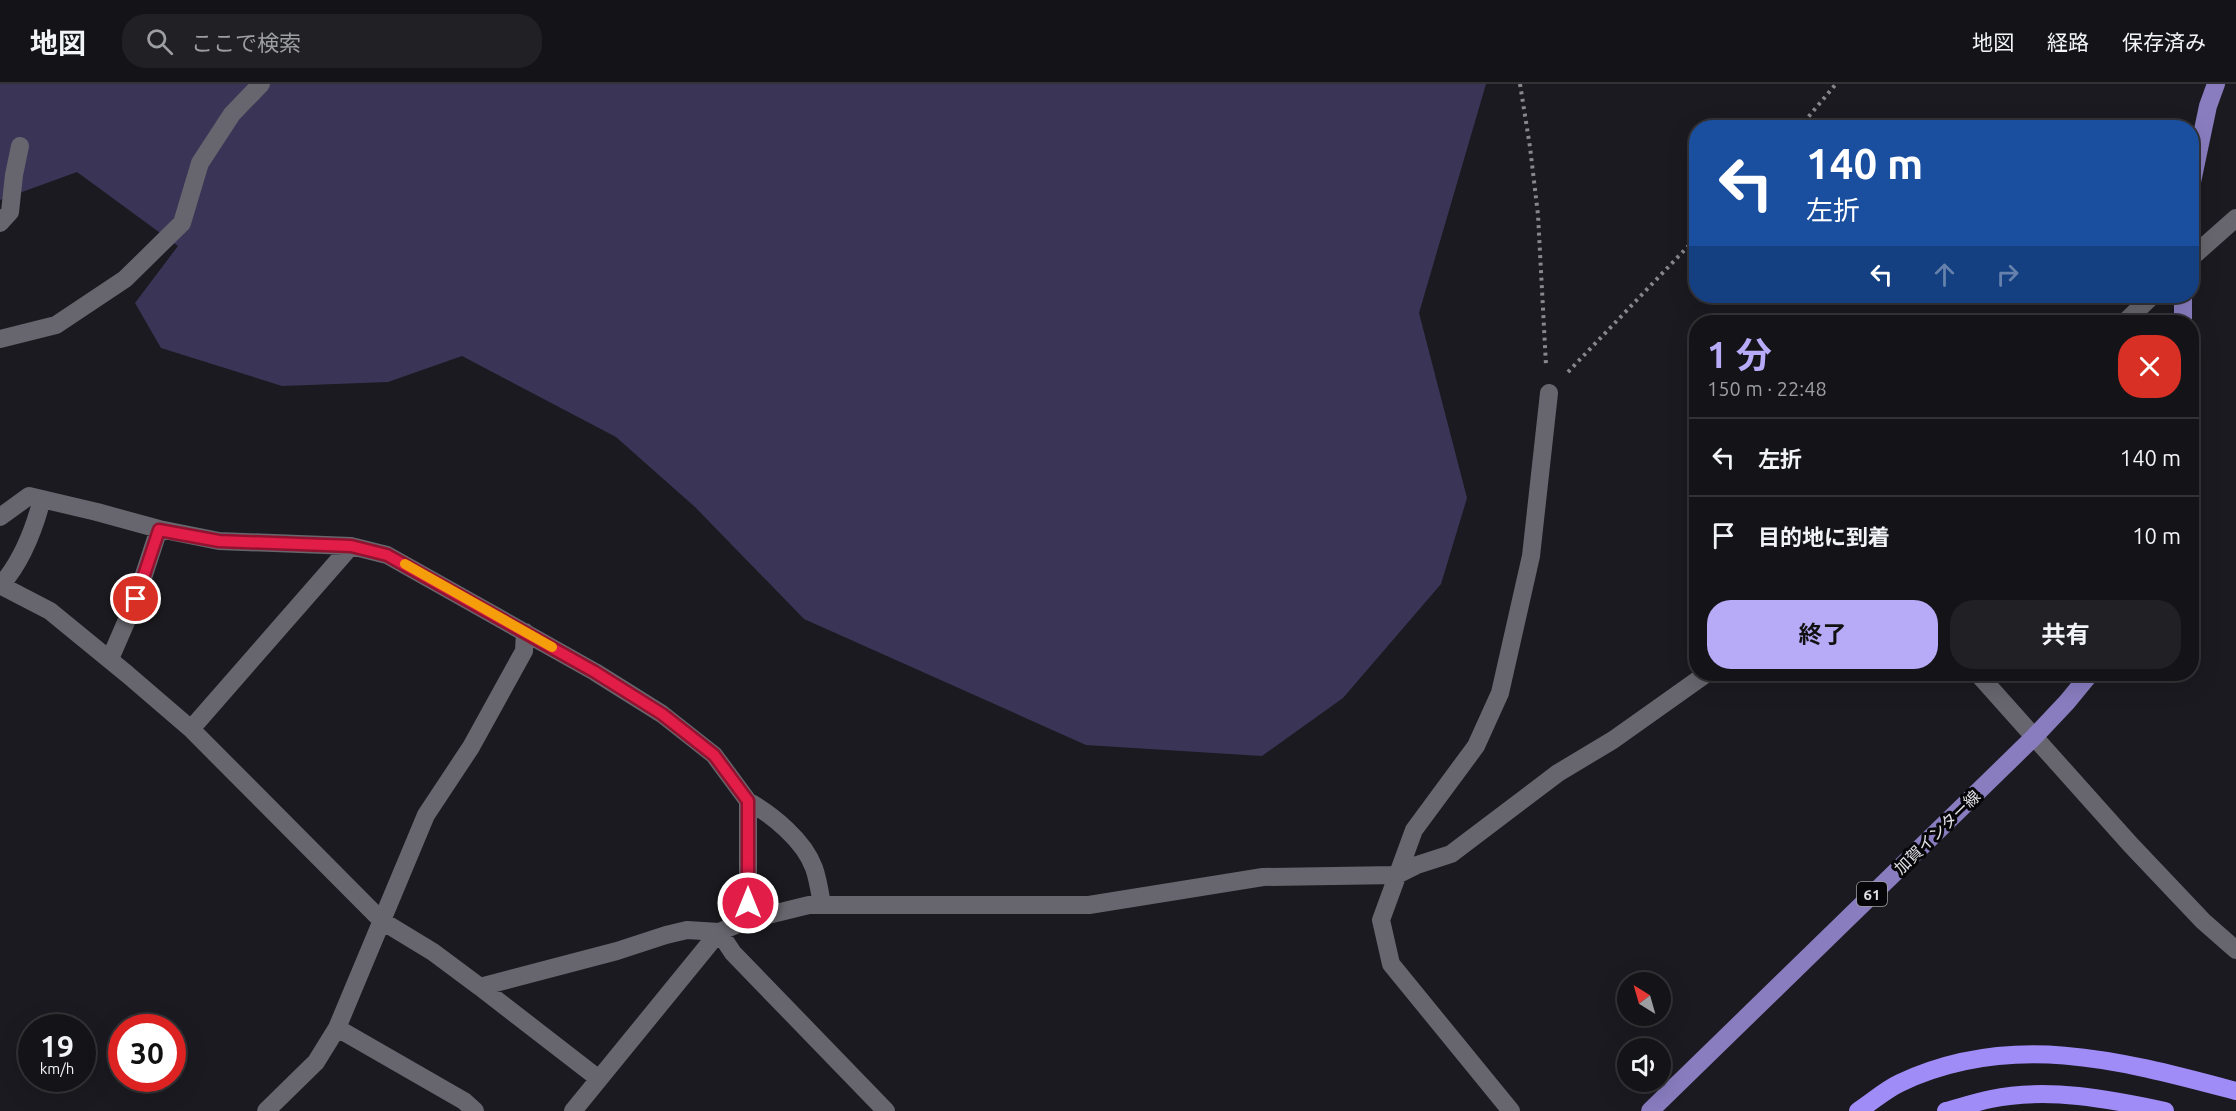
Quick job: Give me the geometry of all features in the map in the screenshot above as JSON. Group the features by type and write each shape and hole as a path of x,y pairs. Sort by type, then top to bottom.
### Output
{"highway":[{"path":"1858,1111 1898,1084 1950,1063 2006,1054 2066,1055 2138,1066 2236,1091"},
{"path":"1946,1111 1992,1099 2048,1094 2115,1100 2165,1111"}],"main road":[{"path":"2199,149 2208,106 2216,84"},
{"name":"加賀インター線","path":"1650,1111 2033,738 2084,681"}],"street":[{"path":"0,339 56,325 125,279 182,223 200,163 232,114 261,84"},
{"path":"0,224 10,212 20,146"},
{"path":"2199,251 2236,218"},
{"path":"2132,315 2145,303"},
{"path":"1511,1111 1391,964 1381,920 1414,830 1476,746 1500,693 1531,556 1549,393"},
{"path":"0,517 29,496 159,530 219,541 351,546 387,555 525,632 662,714 714,755 748,801 762,809 793,836 813,866 822,905"},
{"path":"42,500 35,527 11,573 1,585 50,611 191,729 382,921 433,952 598,1079"},
{"path":"110,659 136,599 159,530"},
{"path":"191,729 351,546"},
{"path":"266,1111 316,1062 337,1028 426,815 471,747 524,651 525,632"},
{"path":"480,987 687,930 719,932 748,920 809,905 1089,905 1263,877 1397,875 1417,865 1451,854 1558,773 1613,740 1696,681"},
{"path":"1984,681 2033,738 2202,921 2236,950"},
{"path":"748,801 748,920"},
{"path":"573,1111 719,932"},
{"path":"719,932 733,953 886,1111"},
{"path":"337,1028 464,1101 475,1111"}],"path":[{"path":"1520,84 1538,215 1549,393"},
{"path":"1806,120 1836,84"},
{"path":"1549,393 1689,245"}],"shaded area":[{"path":"0,84 1486,84 1419,313 1467,498 1441,584 1343,698 1262,756 1086,745 804,619 695,507 616,437 462,356 388,382 282,386 161,348 135,303 178,246 77,172 0,200"}],"slow traffic":[{"path":"405,564 552,647"}],"route":[{"path":"136,599 159,530 219,541 351,546 387,555 595,672 662,714 714,755 748,801 748,903"}]}
